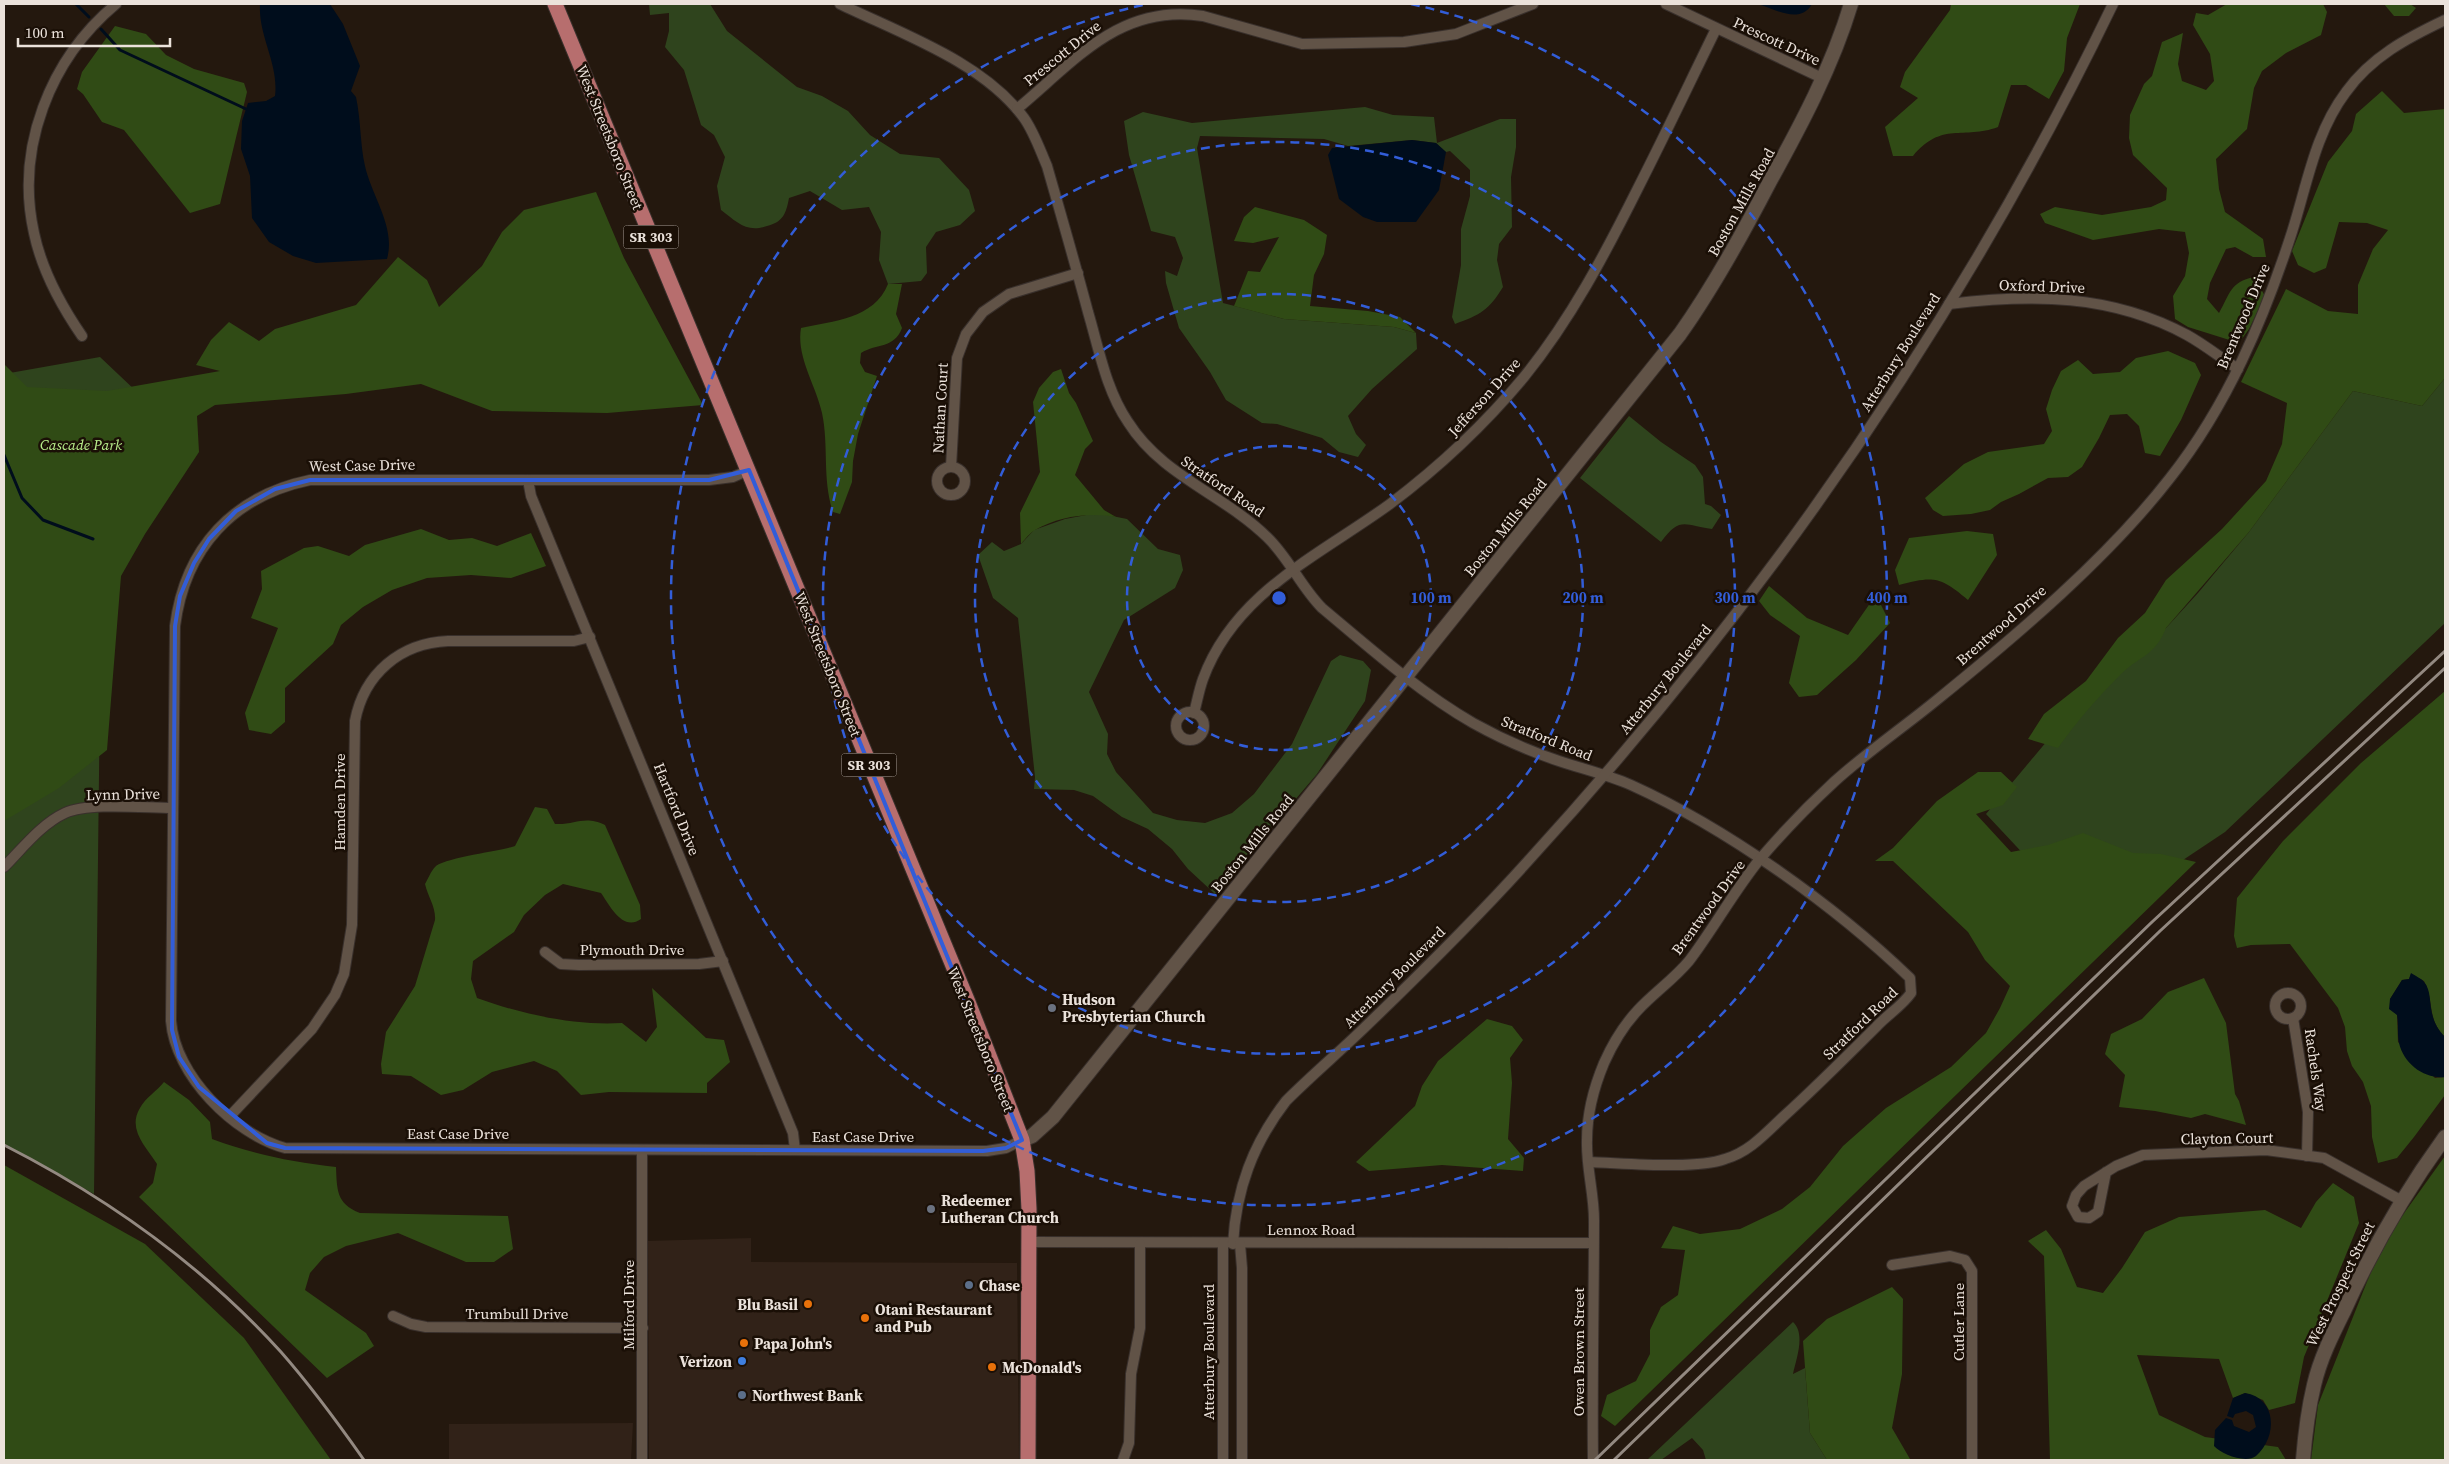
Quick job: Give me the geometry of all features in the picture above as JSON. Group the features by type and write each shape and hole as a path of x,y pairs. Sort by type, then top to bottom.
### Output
{"main road":[{"name":"West Streetsboro Street","path":"555,4 749,470 884,804 968,1002 1022,1140 1027,1171 1028,1460"}],"street":[{"path":"82,336 64,310 52,286 38,248 30,203 32,151 40,117 57,74 79,40 116,4"},
{"path":"840,4 973,69 1003,94 1017,109"},
{"name":"Prescott Drive","path":"1017,109 1097,41 1126,24 1156,15 1189,14 1203,16 1289,42 1319,45 1404,42 1440,38 1533,4"},
{"name":"Prescott Drive","path":"1666,4 1822,78"},
{"name":"Boston Mills Road","path":"1022,1140 1032,1136 1053,1117 1643,380 1696,311 1738,242 1809,109 1836,51 1851,4"},
{"name":"Atterbury Boulevard","path":"1223,1460 1232,1244 1236,1208 1247,1167 1269,1123 1286,1101 1429,964 1495,897 1604,776 1706,653 1804,522 1882,409 1948,304 2032,160 2112,4"},
{"name":"Brentwood Drive","path":"1593,1243 1593,1206 1586,1143 1590,1107 1604,1063 1615,1043 1639,1009 1686,964 1760,860 1835,782 1991,655 2113,542 2154,497 2184,459 2212,417 2238,370 2270,296 2326,123 2344,94 2360,74 2381,55 2399,43 2445,20"},
{"name":"Jefferson Drive","path":"1194,713 1203,679 1227,633 1249,606 1292,570 1414,486 1473,433 1524,376 1574,307 1605,254 1716,29"},
{"name":"Stratford Road","path":"1017,109 1029,126 1041,151 1109,385 1118,406 1137,436 1166,466 1249,521 1280,550 1310,596 1404,677 1472,722 1503,738 1524,748 1631,785 1683,812 1804,890 1910,978 1911,993 1905,1002 1887,1015 1753,1145 1738,1154 1723,1160 1703,1163 1589,1162"},
{"name":"Nathan Court","path":"951,466 957,358 966,334 983,312 1004,297 1078,273"},
{"name":"Oxford Drive","path":"1948,304 1999,298 2036,297 2104,304 2157,321 2188,336 2238,370"},
{"name":"West Case Drive","path":"173,808 177,611 185,582 209,539 225,522 262,495 292,484 310,480 723,479 749,470"},
{"name":"Hartford Drive","path":"528,480 531,496 793,1133 795,1150"},
{"name":"Hamden Drive","path":"230,1116 312,1028 335,995 344,974 352,925 355,721 361,699 372,678 392,659 428,643 448,641 574,641 590,637"},
{"name":"Lynn Drive","path":"4,867 34,837 65,813 94,808 173,808"},
{"name":"East Case Drive","path":"173,808 172,1030 176,1049 186,1069 199,1087 230,1116 267,1143 284,1148 987,1151 1006,1148 1022,1140"},
{"name":"Plymouth Drive","path":"545,952 561,964 579,965 699,964 722,961"},
{"name":"Rachels Way","path":"2292,1018 2308,1112 2306,1156"},
{"name":"West Prospect Street","path":"2303,1460 2306,1427 2318,1369 2363,1268 2402,1201 2445,1137"},
{"name":"Milford Drive","path":"642,1150 642,1460"},
{"name":"Clayton Court","path":"2106,1172 2098,1212 2089,1218 2078,1217 2072,1206 2076,1195 2084,1186 2106,1172 2143,1155 2266,1150 2324,1158 2402,1201"},
{"name":"Lennox Road","path":"1028,1242 1140,1244 1593,1243"},
{"name":"Owen Brown Street","path":"1593,1243 1593,1460"},
{"path":"1123,1460 1129,1443 1131,1374 1140,1328 1140,1244"},
{"name":"Atterbury Boulevard","path":"1232,1244 1242,1261 1242,1460"},
{"name":"Cutler Lane","path":"1892,1265 1950,1256 1965,1260 1972,1271 1972,1460"},
{"name":"Trumbull Drive","path":"392,1316 411,1324 426,1327 643,1328"}],"highlighted area":[{"path":"749,470 1022,1140 1006,1148 983,1151 285,1148 267,1143 199,1087 179,1057 172,1030 175,626 180,596 194,563 209,539 236,511 275,489 310,480 709,480"}],"shaded area":[{"path":"751,1238 751,1262 1017,1263 1019,1460 649,1460 648,1241"},
{"path":"633,1423 631,1460 449,1460 449,1424"}],"green space":[{"path":"649,4 710,4 727,31 797,87 822,96 848,111 870,135 900,154 939,158 969,190 975,211 960,225 936,232 926,247 927,273 921,281 888,284 879,260 881,232 869,207 842,210 810,191 789,198 787,209 780,220 760,228 742,225 721,210 717,186 725,157 714,135 701,125 684,70 665,47 669,31 669,13 650,15"},
{"path":"1951,4 2080,4 2067,38 2064,71 2049,99 2026,85 2011,85 1998,127 1985,131 1943,135 1924,145 1913,156 1893,156 1885,127 1918,98 1900,87 1905,72 1950,10"},
{"path":"2227,4 2323,4 2327,12 2321,35 2286,53 2262,71 2254,88 2247,129 2216,159 2219,189 2225,212 2263,239 2266,257 2253,257 2235,247 2226,249 2210,283 2207,299 2219,313 2235,286 2246,279 2254,277 2265,296 2249,329 2239,343 2188,327 2175,319 2173,296 2185,276 2189,253 2185,232 2159,229 2093,240 2045,223 2040,214 2055,207 2102,215 2151,207 2166,200 2167,188 2133,155 2129,138 2130,115 2144,84 2152,76 2162,42 2183,33 2178,64 2182,81 2206,90 2214,81 2210,54 2193,25 2196,13 2208,15"},
{"path":"2384,4 2410,4 2416,8 2409,16 2394,16"},
{"path":"115,26 146,34 166,55 194,69 244,83 247,92 220,204 190,213 124,130 102,122 83,94 77,89 82,72"},
{"path":"2382,91 2404,113 2445,109 2445,378 2422,406 2353,391 2249,532 2166,628 2152,650 2112,683 2080,719 2058,748 2028,739 2044,714 2086,681 2118,638 2145,613 2166,580 2222,529 2266,481 2282,444 2287,403 2241,382 2286,289 2328,311 2358,314 2358,285 2373,249 2388,230 2367,223 2339,222 2326,268 2314,273 2298,265 2292,251 2328,162 2352,131 2356,114"},
{"path":"1365,107 1393,115 1434,117 1437,143 1500,119 1516,119 1516,147 1511,177 1512,227 1499,244 1497,260 1503,287 1483,311 1471,318 1455,324 1452,317 1461,265 1461,229 1470,196 1470,170 1450,151 1446,152 1436,143 1412,140 1348,146 1324,139 1200,136 1197,148 1223,303 1284,319 1394,327 1416,333 1417,349 1372,389 1348,416 1356,434 1366,445 1358,457 1339,452 1322,438 1277,424 1262,423 1226,400 1210,372 1179,328 1166,283 1165,271 1177,276 1183,258 1175,237 1151,231 1129,155 1124,121 1143,112 1192,123"},
{"path":"596,192 624,258 703,405 607,413 492,411 421,384 346,394 215,405 197,416 199,452 145,534 121,576 107,750 59,788 4,821 4,364 27,387 107,391 220,371 196,365 211,340 229,322 259,341 275,329 356,305 398,257 427,280 439,307 482,266 502,232 524,210"},
{"path":"1255,207 1304,220 1327,235 1324,254 1314,275 1310,306 1368,311 1400,317 1416,333 1394,327 1284,319 1234,306 1248,271 1260,272 1279,237 1253,243 1234,241 1244,217"},
{"path":"888,284 902,284 896,314 902,328 899,335 890,343 861,353 860,363 865,372 877,376 858,434 853,461 852,482 840,514 833,512 830,500 822,413 801,350 801,328 839,320 863,311 882,296"},
{"path":"2168,351 2195,363 2201,375 2181,420 2160,456 2145,453 2139,426 2127,414 2110,415 2082,467 2068,477 2048,478 2001,502 1990,510 1971,514 1943,516 1933,510 1925,498 1964,464 1988,452 2044,444 2052,431 2046,409 2052,390 2061,371 2078,360 2093,374 2120,372 2136,358"},
{"name":"Cascade Park","path":"100,357 193,445 101,608 94,1194 4,1146 4,374"},
{"path":"1061,369 1069,393 1076,403 1093,441 1085,449 1075,475 1104,510 1116,517 1085,515 1064,518 1035,530 1021,544 1020,513 1040,472 1033,402 1039,388 1053,372"},
{"path":"2445,378 2445,623 2225,832 2144,886 2092,927 1986,814 2057,729 2166,628 2198,593 2249,532 2353,391 2422,406"},
{"path":"1629,416 1661,442 1695,465 1703,477 1705,504 1711,506 1721,515 1712,529 1689,524 1678,525 1661,542 1580,478"},
{"path":"1097,513 1127,519 1158,549 1180,555 1183,570 1175,588 1124,620 1089,692 1108,734 1107,754 1116,772 1153,813 1177,820 1205,823 1232,813 1254,794 1292,744 1331,661 1340,655 1363,661 1371,670 1365,701 1317,774 1215,894 1188,869 1172,849 1148,829 1122,817 1093,796 1074,790 1034,789 1035,777 1018,618 993,598 978,555 992,542 1004,551 1021,544 1034,530 1065,519"},
{"path":"421,529 449,540 472,538 497,546 531,533 546,566 511,578 471,575 427,578 392,590 363,607 341,625 333,644 285,688 285,722 271,734 249,730 245,713 278,628 251,618 262,589 261,571 304,548 318,546 349,556 365,545"},
{"path":"1967,531 1993,534 1997,555 1968,600 1950,586 1936,580 1920,580 1899,585 1895,570 1909,538"},
{"path":"1769,586 1807,618 1848,635 1873,599 1879,601 1890,623 1856,660 1817,695 1799,697 1789,683 1800,636 1770,615 1759,601"},
{"path":"2445,691 2445,1037 2435,1023 2424,981 2411,974 2409,979 2402,980 2390,999 2397,1015 2398,1042 2435,1078 2445,1077 2445,1095 2397,1158 2378,1163 2372,1137 2371,1106 2363,1082 2352,1066 2347,1051 2345,1027 2338,1008 2290,944 2251,945 2237,948 2234,936 2237,898 2283,841 2361,763"},
{"path":"1978,772 2001,772 2017,787 2003,805 1976,814 2011,852 2048,845 2083,833 2133,853 2161,854 2196,862 1615,1426 1601,1416 1607,1395 1636,1381 1650,1354 1650,1330 1661,1307 1678,1295 1685,1250 1661,1248 1673,1226 1700,1234 1740,1229 1782,1209 1810,1187 1843,1146 1886,1108 1951,1067 1986,1033 2000,1008 2010,986 1985,960 1968,932 1893,861 1875,861 1893,848 1937,801"},
{"path":"535,807 547,809 555,824 591,821 605,825 640,905 641,919 634,922 623,920 601,893 563,884 545,895 524,915 514,932 473,961 471,979 477,998 548,1018 586,1023 622,1023 646,1042 657,1027 652,988 706,1038 724,1040 730,1062 707,1083 707,1093 609,1092 581,1095 557,1071 534,1061 492,1072 463,1090 441,1095 411,1076 382,1074 381,1064 386,1032 415,986 435,920 433,906 425,884 431,873 435,867 448,861 515,846"},
{"path":"2204,978 2226,1023 2235,1094 2246,1125 2205,1114 2191,1118 2119,1107 2125,1075 2105,1054 2111,1034 2142,1019 2168,992"},
{"path":"1487,1019 1512,1026 1523,1040 1510,1058 1512,1083 1508,1139 1524,1158 1523,1171 1442,1165 1369,1171 1356,1162 1415,1106 1422,1086 1438,1061"},
{"path":"164,1082 189,1100 210,1122 212,1139 273,1157 336,1167 339,1195 346,1205 360,1213 508,1216 513,1249 494,1262 466,1262 398,1233 346,1246 324,1257 310,1273 305,1290 366,1333 374,1346 327,1378 139,1197 153,1183 157,1164 140,1138 136,1123 137,1116 145,1101"},
{"path":"2445,1156 2445,1460 2311,1460 2318,1405 2382,1244"},
{"path":"4,1165 145,1244 244,1338 331,1460 4,1460"},
{"path":"2333,1183 2354,1197 2359,1223 2304,1357 2295,1403 2269,1410 2263,1400 2245,1393 2233,1398 2219,1359 2137,1355 2159,1415 2205,1437 2278,1447 2286,1460 2050,1460 2044,1256 2028,1241 2046,1230 2061,1249 2077,1287 2103,1293 2145,1232 2179,1217 2265,1210 2301,1228 2316,1202"},
{"path":"1892,1287 1903,1299 1902,1374 1892,1428 1910,1459 1914,1460 1827,1460 1810,1433 1803,1341 1827,1319"},
{"path":"1793,1322 1797,1327 1800,1340 1793,1374 1805,1368 1810,1433 1827,1460 1706,1460 1703,1450 1692,1438 1661,1460 1647,1460"}],"water":[{"path":"260,4 330,4 343,24 360,66 351,91 356,97 362,149 368,178 386,224 389,247 387,259 316,263 293,256 269,242 252,218 250,176 241,149 242,121 248,103 266,101 275,96 274,73 262,27"},
{"path":"1758,4 1812,4 1801,14 1794,15 1779,12"},
{"path":"1412,140 1436,143 1446,152 1439,190 1416,222 1377,222 1363,217 1339,199 1328,155 1332,148"},
{"path":"2411,973 2423,981 2427,987 2434,1021 2445,1037 2445,1077 2437,1077 2416,1069 2405,1057 2399,1043 2397,1015 2389,1009 2390,999 2402,980 2409,979"},
{"path":"2245,1393 2256,1396 2263,1402 2271,1419 2271,1429 2263,1448 2256,1456 2246,1459 2228,1455 2214,1446 2215,1430 2226,1418 2232,1420 2234,1426 2249,1432 2256,1427 2253,1415 2246,1411 2235,1414 2233,1418 2227,1416 2233,1398"}],"waterway":[{"path":"76,4 89,17"},
{"path":"101,29 120,50 246,109"},
{"path":"4,455 22,498 43,520 93,539"}],"railway":[{"path":"1595,1460 2152,922 2445,651"},
{"path":"1614,1460 2160,931 2445,668"},
{"path":"4,1145 80,1187 117,1211 186,1262 219,1290 281,1352 324,1405 364,1460"}],"place":[{"name":"Hudson Presbyterian Church","path":"1052,1008"},
{"name":"Redeemer Lutheran Church","path":"931,1209"},
{"name":"Chase","path":"969,1285"},
{"name":"Blu Basil","path":"808,1304"},
{"name":"Otani Restaurant and Pub","path":"865,1318"},
{"name":"Papa John's","path":"744,1343"},
{"name":"Verizon","path":"742,1361"},
{"name":"McDonald's","path":"992,1367"},
{"name":"Northwest Bank","path":"742,1395"}]}
